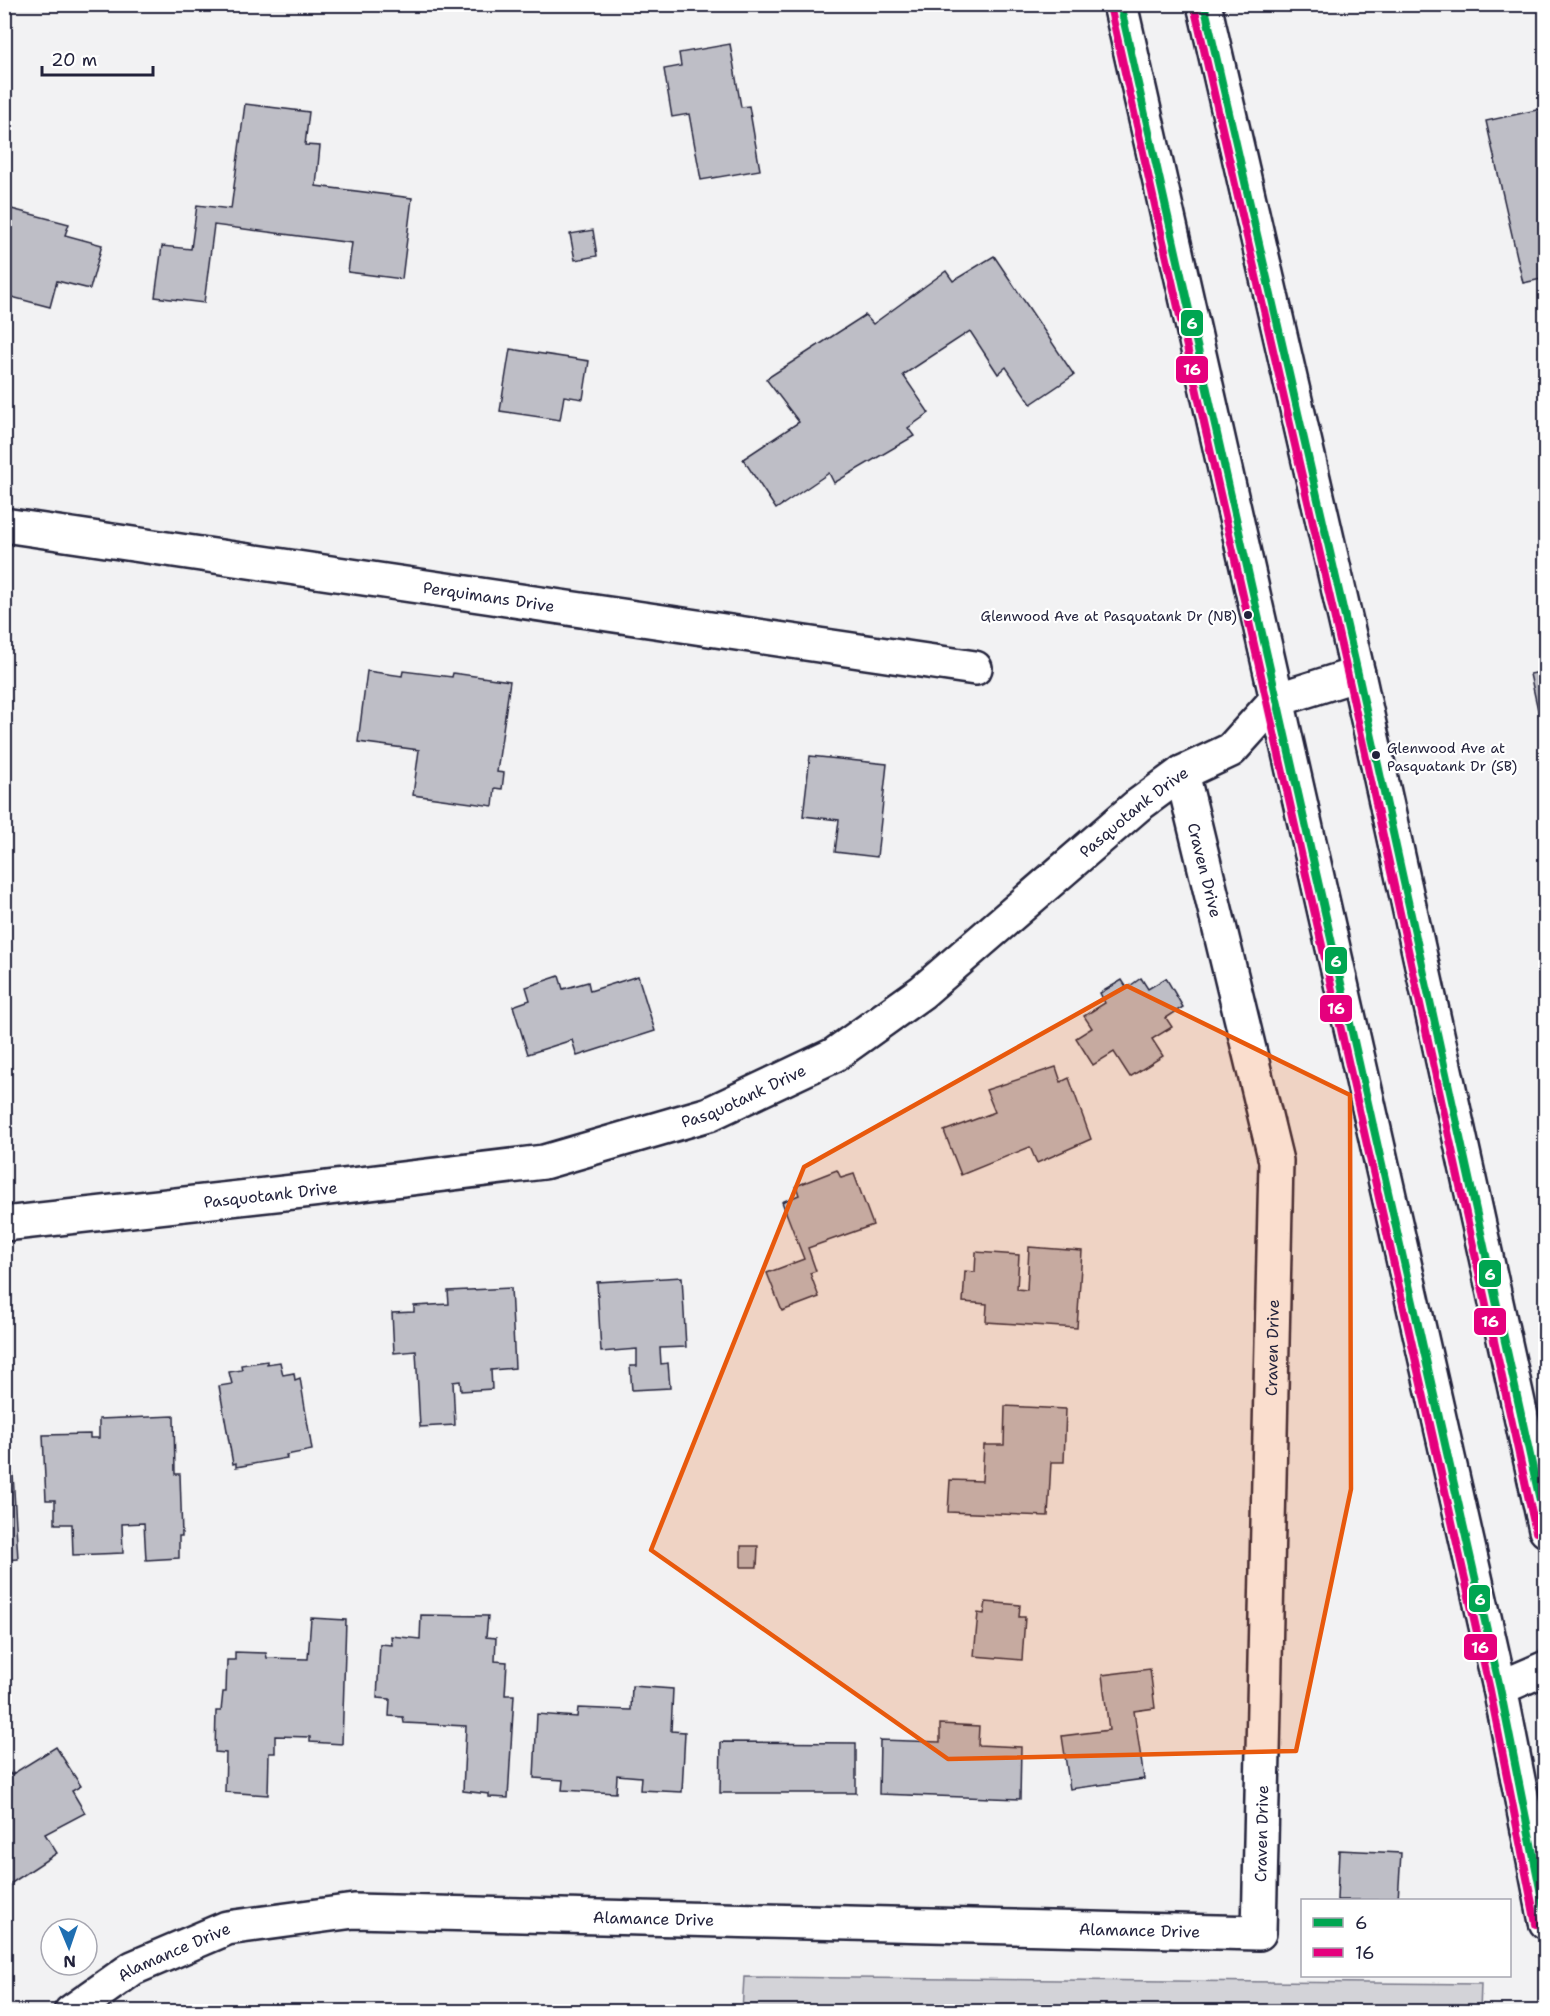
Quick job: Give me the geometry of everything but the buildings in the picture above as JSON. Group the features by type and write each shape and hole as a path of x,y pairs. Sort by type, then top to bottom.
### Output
{"street":[{"path":"1120,4 1500,1688 1545,1922"},
{"path":"1204,4 1358,674 1545,1530"},
{"name":"Perquimans Drive","path":"4,525 975,668"},
{"path":"1276,700 1358,674"},
{"name":"Pasquotank Drive","path":"4,1224 311,1190 544,1161 709,1114 834,1055 922,992 1137,806 1182,773 1231,750 1276,700"},
{"name":"Craven Drive","path":"1182,773 1276,1161 1259,1933"},
{"path":"1500,1688 1545,1668"},
{"name":"Alamance Drive","path":"71,2012 133,1968 226,1928 354,1911 1259,1933"}],"highlighted area":[{"path":"1127,986 1350,1095 1351,1489 1296,1751 948,1759 651,1550 804,1167"}],"shaded area":[{"path":"744,1977 1481,1984 1480,2012 742,2011"}],"transit line":[{"name":"6","path":"1120,4 1500,1688 1546,1919"},
{"name":"6","path":"1204,4 1358,674 1546,1528"},
{"name":"16","path":"1110,6 1490,1690 1536,1924"},
{"name":"16","path":"1194,6 1348,676 1536,1532"}],"place":[{"name":"Glenwood Ave at Pasquatank Dr (NB)","path":"1248,615"},
{"name":"Glenwood Ave at Pasquatank Dr (SB)","path":"1376,755"}]}
